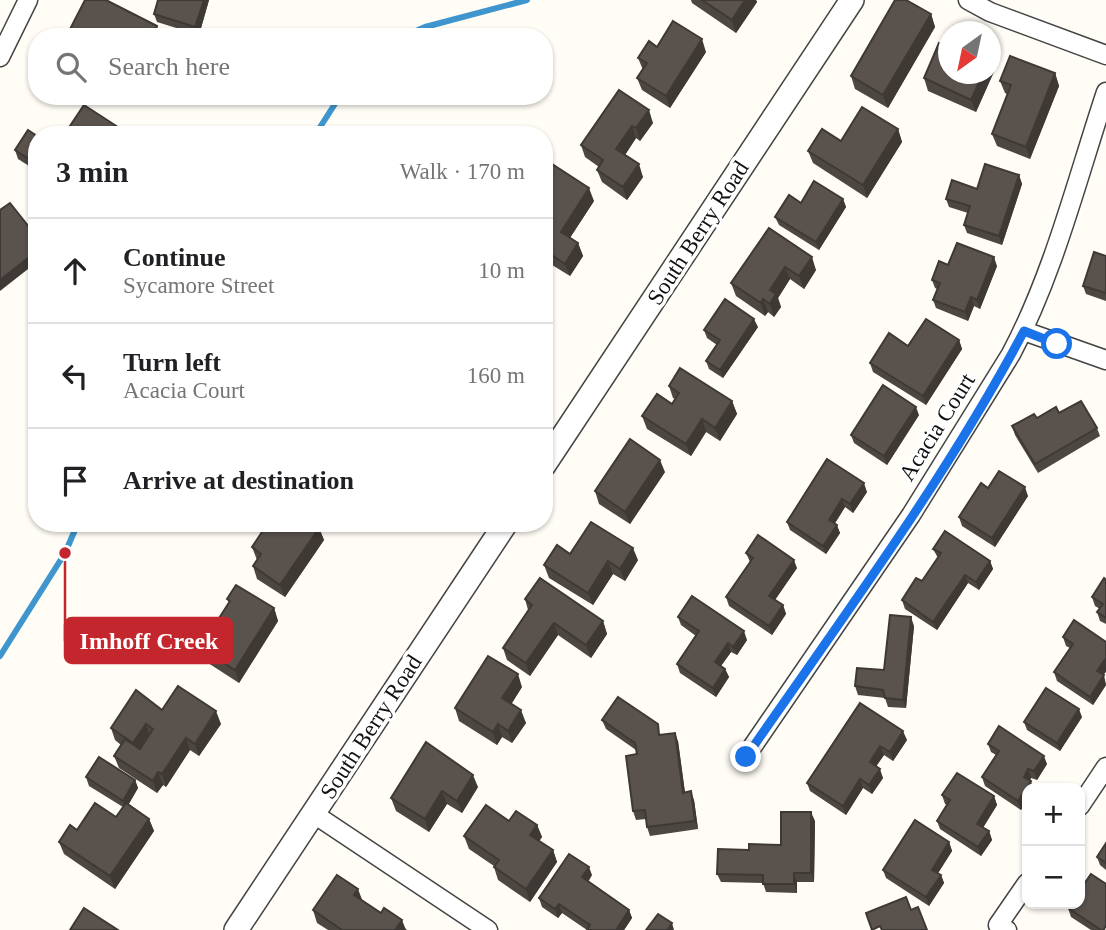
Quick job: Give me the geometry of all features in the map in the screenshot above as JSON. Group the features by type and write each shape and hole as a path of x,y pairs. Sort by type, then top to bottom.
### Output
{"street":[{"path":"0,58 28,0"},
{"name":"South Berry Road","path":"553,451 852,0"},
{"path":"968,0 990,12 1106,55"},
{"name":"Acacia Court","path":"746,757 911,515 988,395 1024,331 1106,92"},
{"path":"1024,331 1106,360"},
{"name":"South Berry Road","path":"236,930 500,532"},
{"path":"1085,798 1106,767"},
{"path":"314,814 488,930"},
{"path":"1003,927 1022,892"}],"building":[{"path":"85,0 106,0 157,26 156,28 71,28"},
{"path":"158,0 204,0 195,27 154,14"},
{"path":"702,0 745,0 732,20"},
{"path":"895,0 906,0 931,14 883,95 851,76"},
{"path":"673,21 702,39 666,96 637,78 647,63 638,58 649,41 657,47"},
{"path":"938,45 938,84 978,84 971,100 924,78"},
{"path":"1010,56 1055,73 1026,147 992,134 1011,85 1001,81"},
{"path":"619,90 649,110 636,128 632,126 616,149 639,164 623,187 597,170 603,160 581,145"},
{"path":"84,105 116,126 70,126"},
{"path":"862,107 898,129 863,185 808,151 822,129 841,141"},
{"path":"28,130 28,158 15,150"},
{"path":"985,164 1019,175 999,236 964,225 970,206 946,199 952,180 977,189"},
{"path":"553,165 589,188 561,232 578,243 565,264 553,256"},
{"path":"814,181 843,199 816,242 775,217 789,195 801,203"},
{"path":"10,203 28,226 28,258 0,280 0,210"},
{"path":"769,228 812,257 799,276 785,267 770,290 776,294 770,304 763,299 761,303 731,283"},
{"path":"957,243 994,257 977,300 971,297 965,312 933,300 940,283 932,280 939,261 948,265"},
{"path":"1094,252 1106,256 1106,293 1083,286"},
{"path":"725,299 754,319 720,370 706,361 720,340 704,330"},
{"path":"926,319 959,340 923,396 870,363 889,333 908,346"},
{"path":"680,368 732,401 715,428 702,419 686,444 642,416 657,394 672,404 679,393 669,386"},
{"path":"883,385 916,407 884,456 851,435"},
{"path":"1081,401 1097,428 1035,464 1012,426 1034,414 1037,418 1056,407 1059,413"},
{"path":"630,439 660,460 625,512 595,491"},
{"path":"827,459 864,483 850,504 842,499 829,520 837,525 823,546 787,522"},
{"path":"999,471 1025,487 992,538 959,517 981,483 988,488"},
{"path":"591,522 633,548 620,569 608,561 588,593 544,565 557,545 570,554"},
{"path":"945,531 990,561 976,582 965,575 933,622 902,600 916,578 922,581 941,553 933,549"},
{"path":"262,532 316,532 280,585 253,566 261,554 252,547"},
{"path":"758,535 794,560 769,596 783,605 769,626 726,597 753,558 746,553"},
{"path":"540,578 603,621 586,645 554,623 526,663 503,648 532,605 525,599"},
{"path":"1104,578 1106,618 1097,612 1103,604 1092,597"},
{"path":"236,585 274,608 235,670 200,648 230,601 227,599"},
{"path":"692,596 744,631 733,647 728,643 715,662 725,669 713,688 677,664 699,631 678,617"},
{"path":"890,615 911,617 903,700 885,698 883,690 855,686 857,668 884,670"},
{"path":"1074,620 1106,642 1106,658 1097,671 1104,675 1090,697 1054,672 1073,644 1063,637"},
{"path":"488,656 518,674 502,698 521,710 508,731 498,724 493,732 455,708"},
{"path":"178,686 216,711 195,744 186,738 162,774 158,772 153,781 114,756 125,739 140,749 153,729 146,724 133,743 111,728 136,690 162,710"},
{"path":"1046,688 1079,709 1057,743 1024,722"},
{"path":"618,697 658,724 659,735 675,733 683,793 691,791 695,821 647,827 645,810 633,811 626,756 637,754 635,743 602,720"},
{"path":"860,703 903,731 890,752 880,746 870,762 880,769 869,785 860,779 843,806 807,783"},
{"path":"999,726 1044,756 1034,771 1028,769 1024,777 1031,781 1022,783 1022,795 1018,801 982,777 999,751 988,744"},
{"path":"426,742 473,775 457,801 442,791 425,819 391,798"},
{"path":"99,757 135,780 123,801 86,777"},
{"path":"957,773 994,796 977,824 989,831 978,847 937,821 950,800 942,795"},
{"path":"95,803 116,817 126,803 149,819 110,876 59,842 70,825 77,830"},
{"path":"486,805 509,821 516,811 537,825 530,835 553,850 526,889 494,867 499,860 464,836"},
{"path":"781,812 811,812 811,873 794,873 794,884 763,884 763,875 717,874 718,849 749,850 749,844 781,845"},
{"path":"915,820 949,842 932,870 941,875 926,897 883,870"},
{"path":"1106,843 1106,863 1097,857"},
{"path":"569,854 589,867 582,877 629,910 616,930 587,930 590,925 559,904 555,909 539,898"},
{"path":"1091,874 1106,884 1106,926 1103,930 1070,909 1085,909 1085,883"},
{"path":"337,875 358,889 354,895 381,913 384,908 402,920 395,930 342,930 313,910"},
{"path":"906,897 911,910 918,907 927,930 882,930 880,926 872,930 866,913"},
{"path":"84,908 118,930 70,930"},
{"path":"658,914 672,923 668,929 670,930 646,930"}],"waterway":[{"path":"423,28 527,0"},
{"path":"321,126 334,105"},
{"path":"0,656 65,553 74,532"}],"place":[{"name":"Imhoff Creek","path":"65,553"}],"route":[{"path":"746,757 911,515 988,395 1024,331 1057,344"}]}
